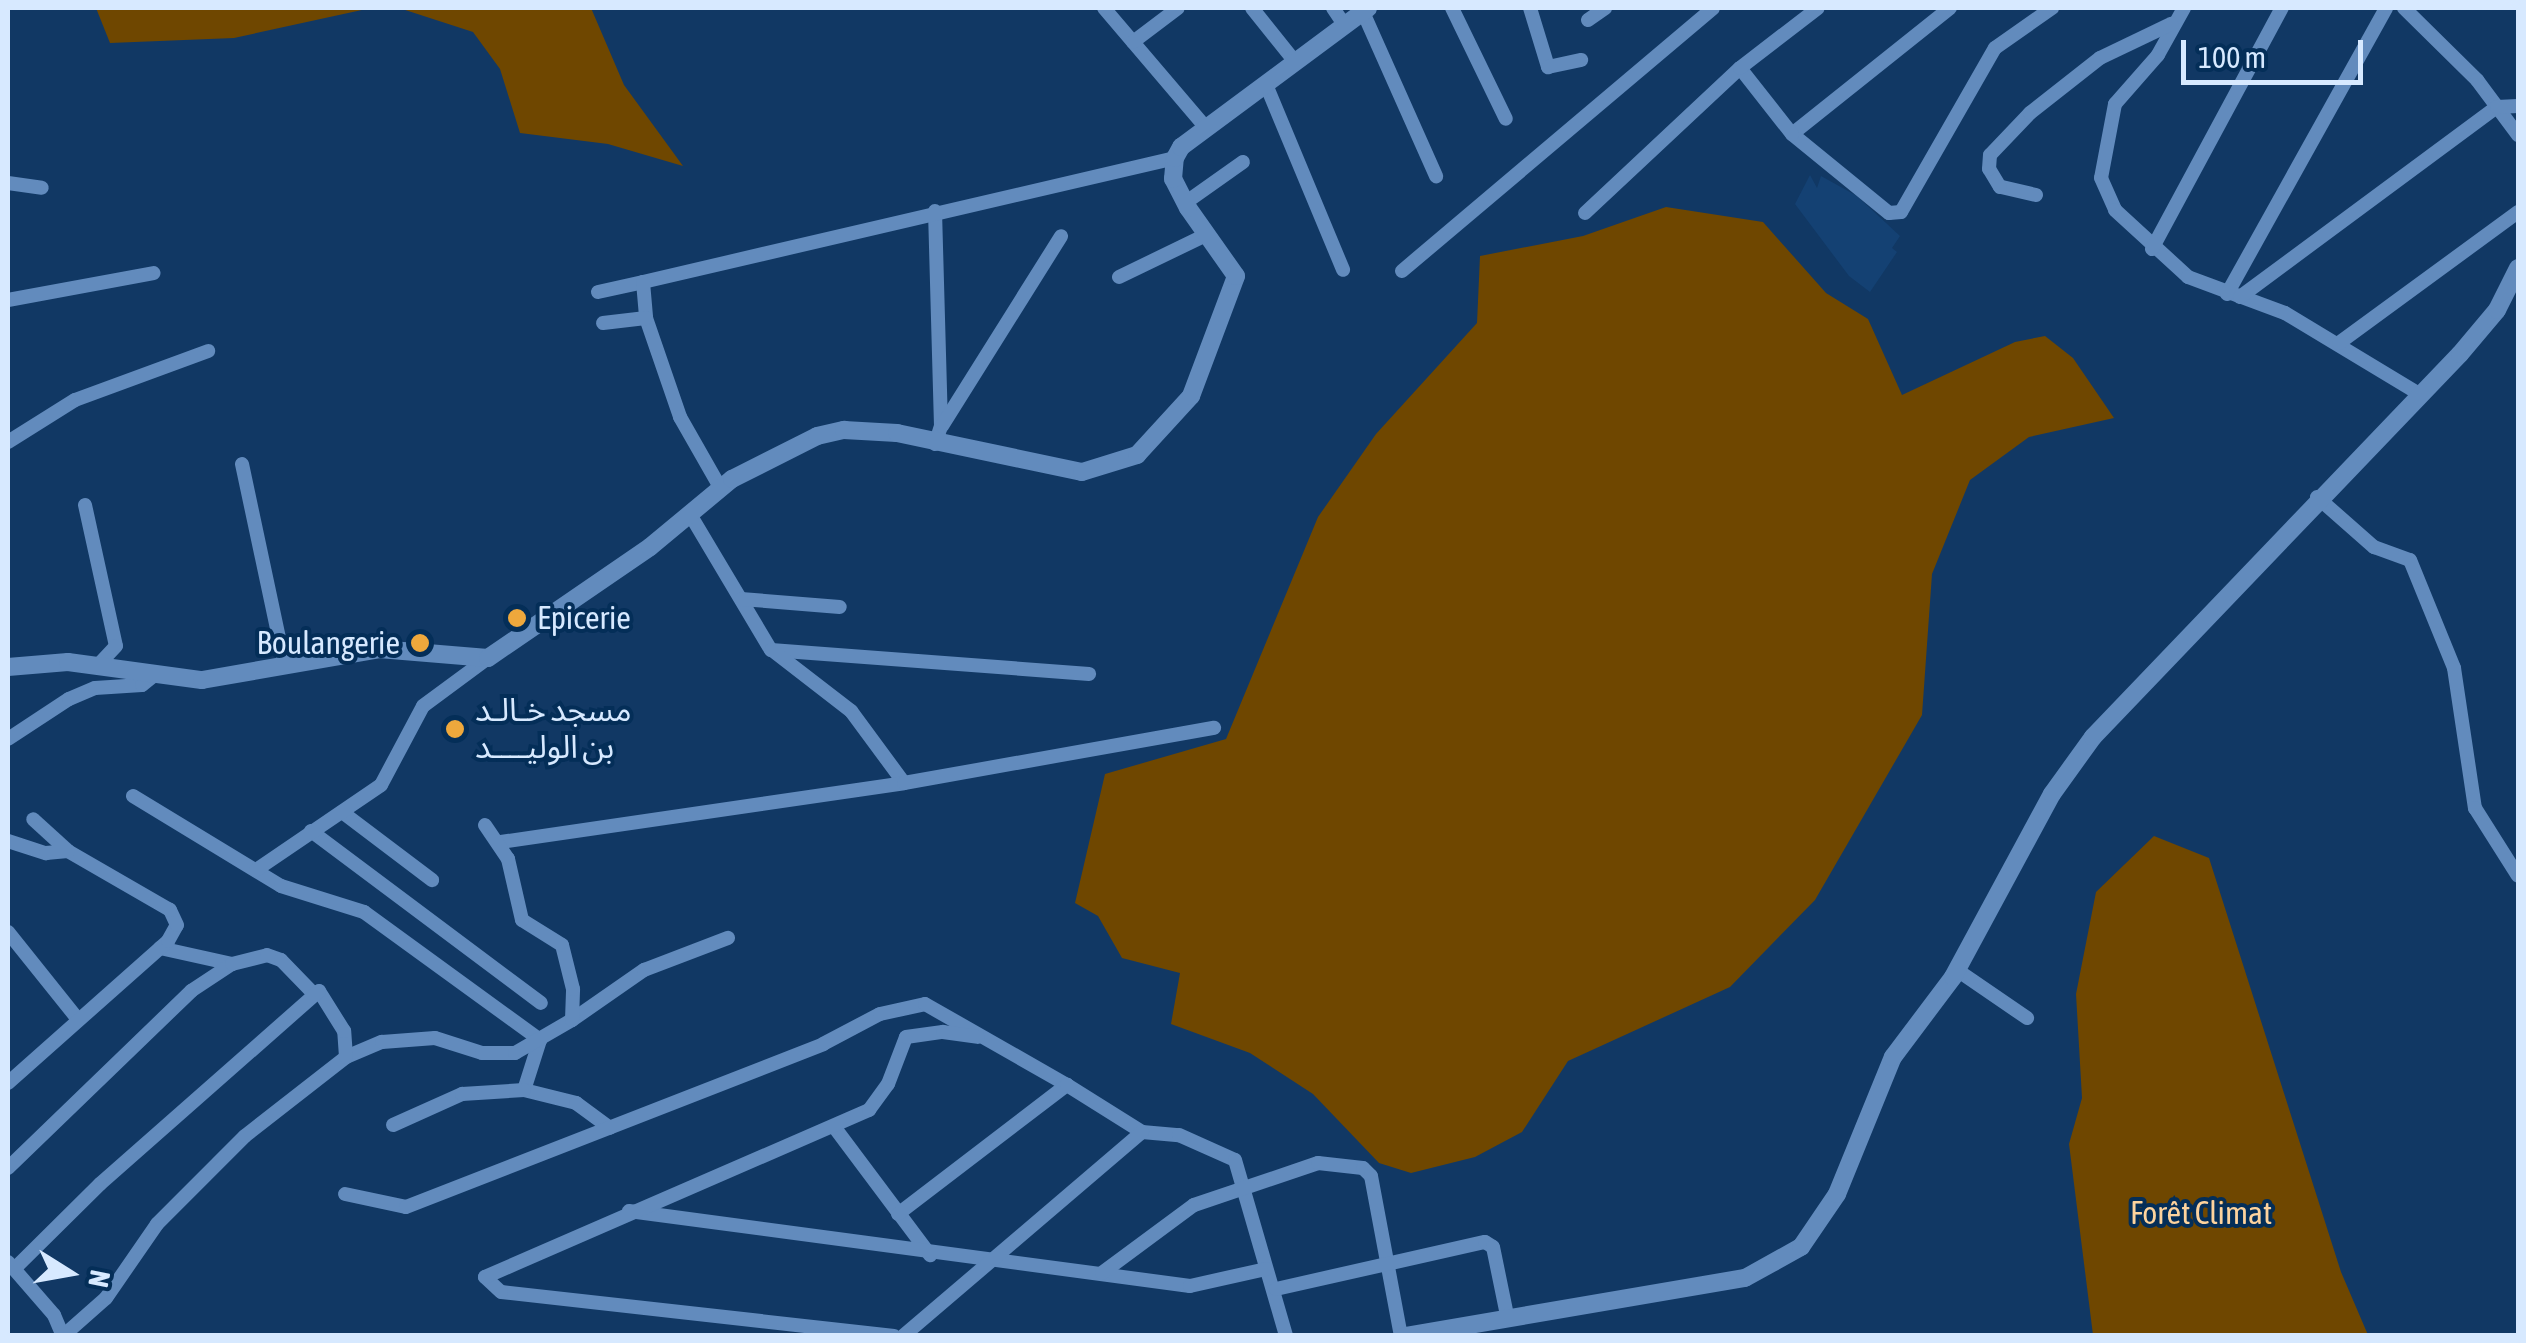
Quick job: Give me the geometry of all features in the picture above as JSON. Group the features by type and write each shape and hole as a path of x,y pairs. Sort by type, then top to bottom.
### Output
{"street":[{"path":"1104,8 1207,129"},
{"path":"1133,42 1178,8"},
{"path":"1252,8 1296,63"},
{"path":"1333,8 1344,26"},
{"path":"1452,8 1506,119"},
{"path":"1530,8 1548,66 1581,60"},
{"path":"1588,20 1605,8"},
{"path":"1402,270 1713,8"},
{"path":"1585,213 1740,68 1818,8"},
{"path":"1792,134 1950,8"},
{"path":"1740,68 1792,134 1858,192 1889,213 1901,212 1995,48 2052,8"},
{"path":"2184,8 2171,24 2158,55 2115,104 2101,178 2114,210 2152,249 2188,278 2339,343 2422,395"},
{"path":"2152,249 2282,8"},
{"path":"2234,296 2386,8"},
{"path":"2404,8 2497,107 2518,135"},
{"path":"598,292 857,236 935,211 1174,158 1365,10 1436,176"},
{"path":"2036,196 2000,187 1989,170 1990,155 2030,112 2100,58 2171,24"},
{"path":"1267,86 1344,270"},
{"path":"2234,296 2497,107 2518,106"},
{"path":"256,870 381,785 438,689 691,516 720,489 773,454 844,430 938,435 1082,472 1137,456 1191,396 1230,293 1230,261 1185,203 1173,179 1174,158"},
{"path":"1185,203 1243,162"},
{"path":"8,182 42,188"},
{"path":"935,211 938,435"},
{"path":"2339,343 2518,212"},
{"path":"1120,277 1208,234"},
{"path":"938,435 1061,236"},
{"path":"1102,1273 1194,1205 1318,1163 1363,1168 1403,1336 1508,1315 1745,1278 1788,1257 1837,1194 1893,1056 1957,970 2052,794 2094,737 2317,497 2422,395 2497,310 2518,268"},
{"path":"8,300 154,273"},
{"path":"643,282 646,318 680,417 720,489"},
{"path":"603,323 646,318"},
{"path":"8,442 75,400 208,351"},
{"path":"242,464 285,666"},
{"path":"2317,497 2374,547 2410,560 2454,668 2475,808 2518,876"},
{"path":"86,505 116,646 99,664"},
{"path":"691,516 771,650 851,712 904,783"},
{"path":"740,599 840,607"},
{"path":"8,667 99,664 154,676 202,680 378,648 488,658"},
{"path":"771,650 1089,674"},
{"path":"8,739 69,699 95,688 142,686 154,676"},
{"path":"501,842 904,783 1214,728"},
{"path":"133,796 281,886 364,912 540,1040"},
{"path":"342,812 432,880"},
{"path":"8,1083 76,1018 160,948 177,925 170,910 68,851 33,820"},
{"path":"485,825 501,842 522,920 562,944 568,960 572,1020"},
{"path":"312,831 541,1003"},
{"path":"8,841 46,853 68,851"},
{"path":"8,932 76,1018"},
{"path":"346,1058 344,1030 318,990 11,1266 64,1336 106,1298 158,1224 245,1136 346,1058 382,1042 435,1038 482,1053 515,1053 572,1020 644,970 728,938"},
{"path":"160,948 232,964"},
{"path":"8,1168 191,991 232,964 267,955 281,960 314,994"},
{"path":"1957,970 2027,1018"},
{"path":"345,1194 406,1207 823,1044 880,1014 925,1004 1142,1132 1180,1135 1236,1160 1286,1336"},
{"path":"894,1336 500,1292 485,1277 628,1211 835,1128 869,1110 888,1084 906,1037 978,1037"},
{"path":"524,1090 540,1040"},
{"path":"898,1214 1067,1085"},
{"path":"393,1125 462,1094 524,1090 576,1103 610,1128"},
{"path":"835,1128 930,1255"},
{"path":"903,1336 1142,1132"},
{"path":"628,1211 988,1263 1190,1286 1266,1269"},
{"path":"1276,1290 1388,1261 1484,1242 1493,1246 1508,1315"}],"shaded area":[{"path":"1810,175 1817,188 1821,176 1857,196 1900,236 1892,248 1897,252 1870,292 1849,276 1795,204"}],"green space":[{"path":"96,8 371,8 234,38 110,43"},
{"path":"399,8 591,8 624,85 683,166 608,144 520,133 500,69 473,32"},
{"path":"1666,207 1763,222 1826,293 1868,319 1902,395 2015,342 2045,336 2073,358 2114,418 2029,437 1970,480 1932,574 1922,715 1815,900 1730,987 1568,1061 1522,1132 1475,1157 1411,1173 1379,1163 1313,1094 1250,1053 1171,1024 1180,973 1122,958 1098,916 1075,903 1105,774 1226,739 1318,517 1376,434 1477,323 1480,256 1583,236"},
{"name":"Forêt Climat","path":"2154,836 2209,858 2341,1272 2368,1335 2093,1335 2069,1144 2082,1098 2076,994 2096,892"}],"place":[{"name":"Epicerie","path":"517,618"},
{"name":"Boulangerie","path":"420,643"},
{"name":"مسجد خـالـد بن الوليــــد","path":"455,729"}]}
